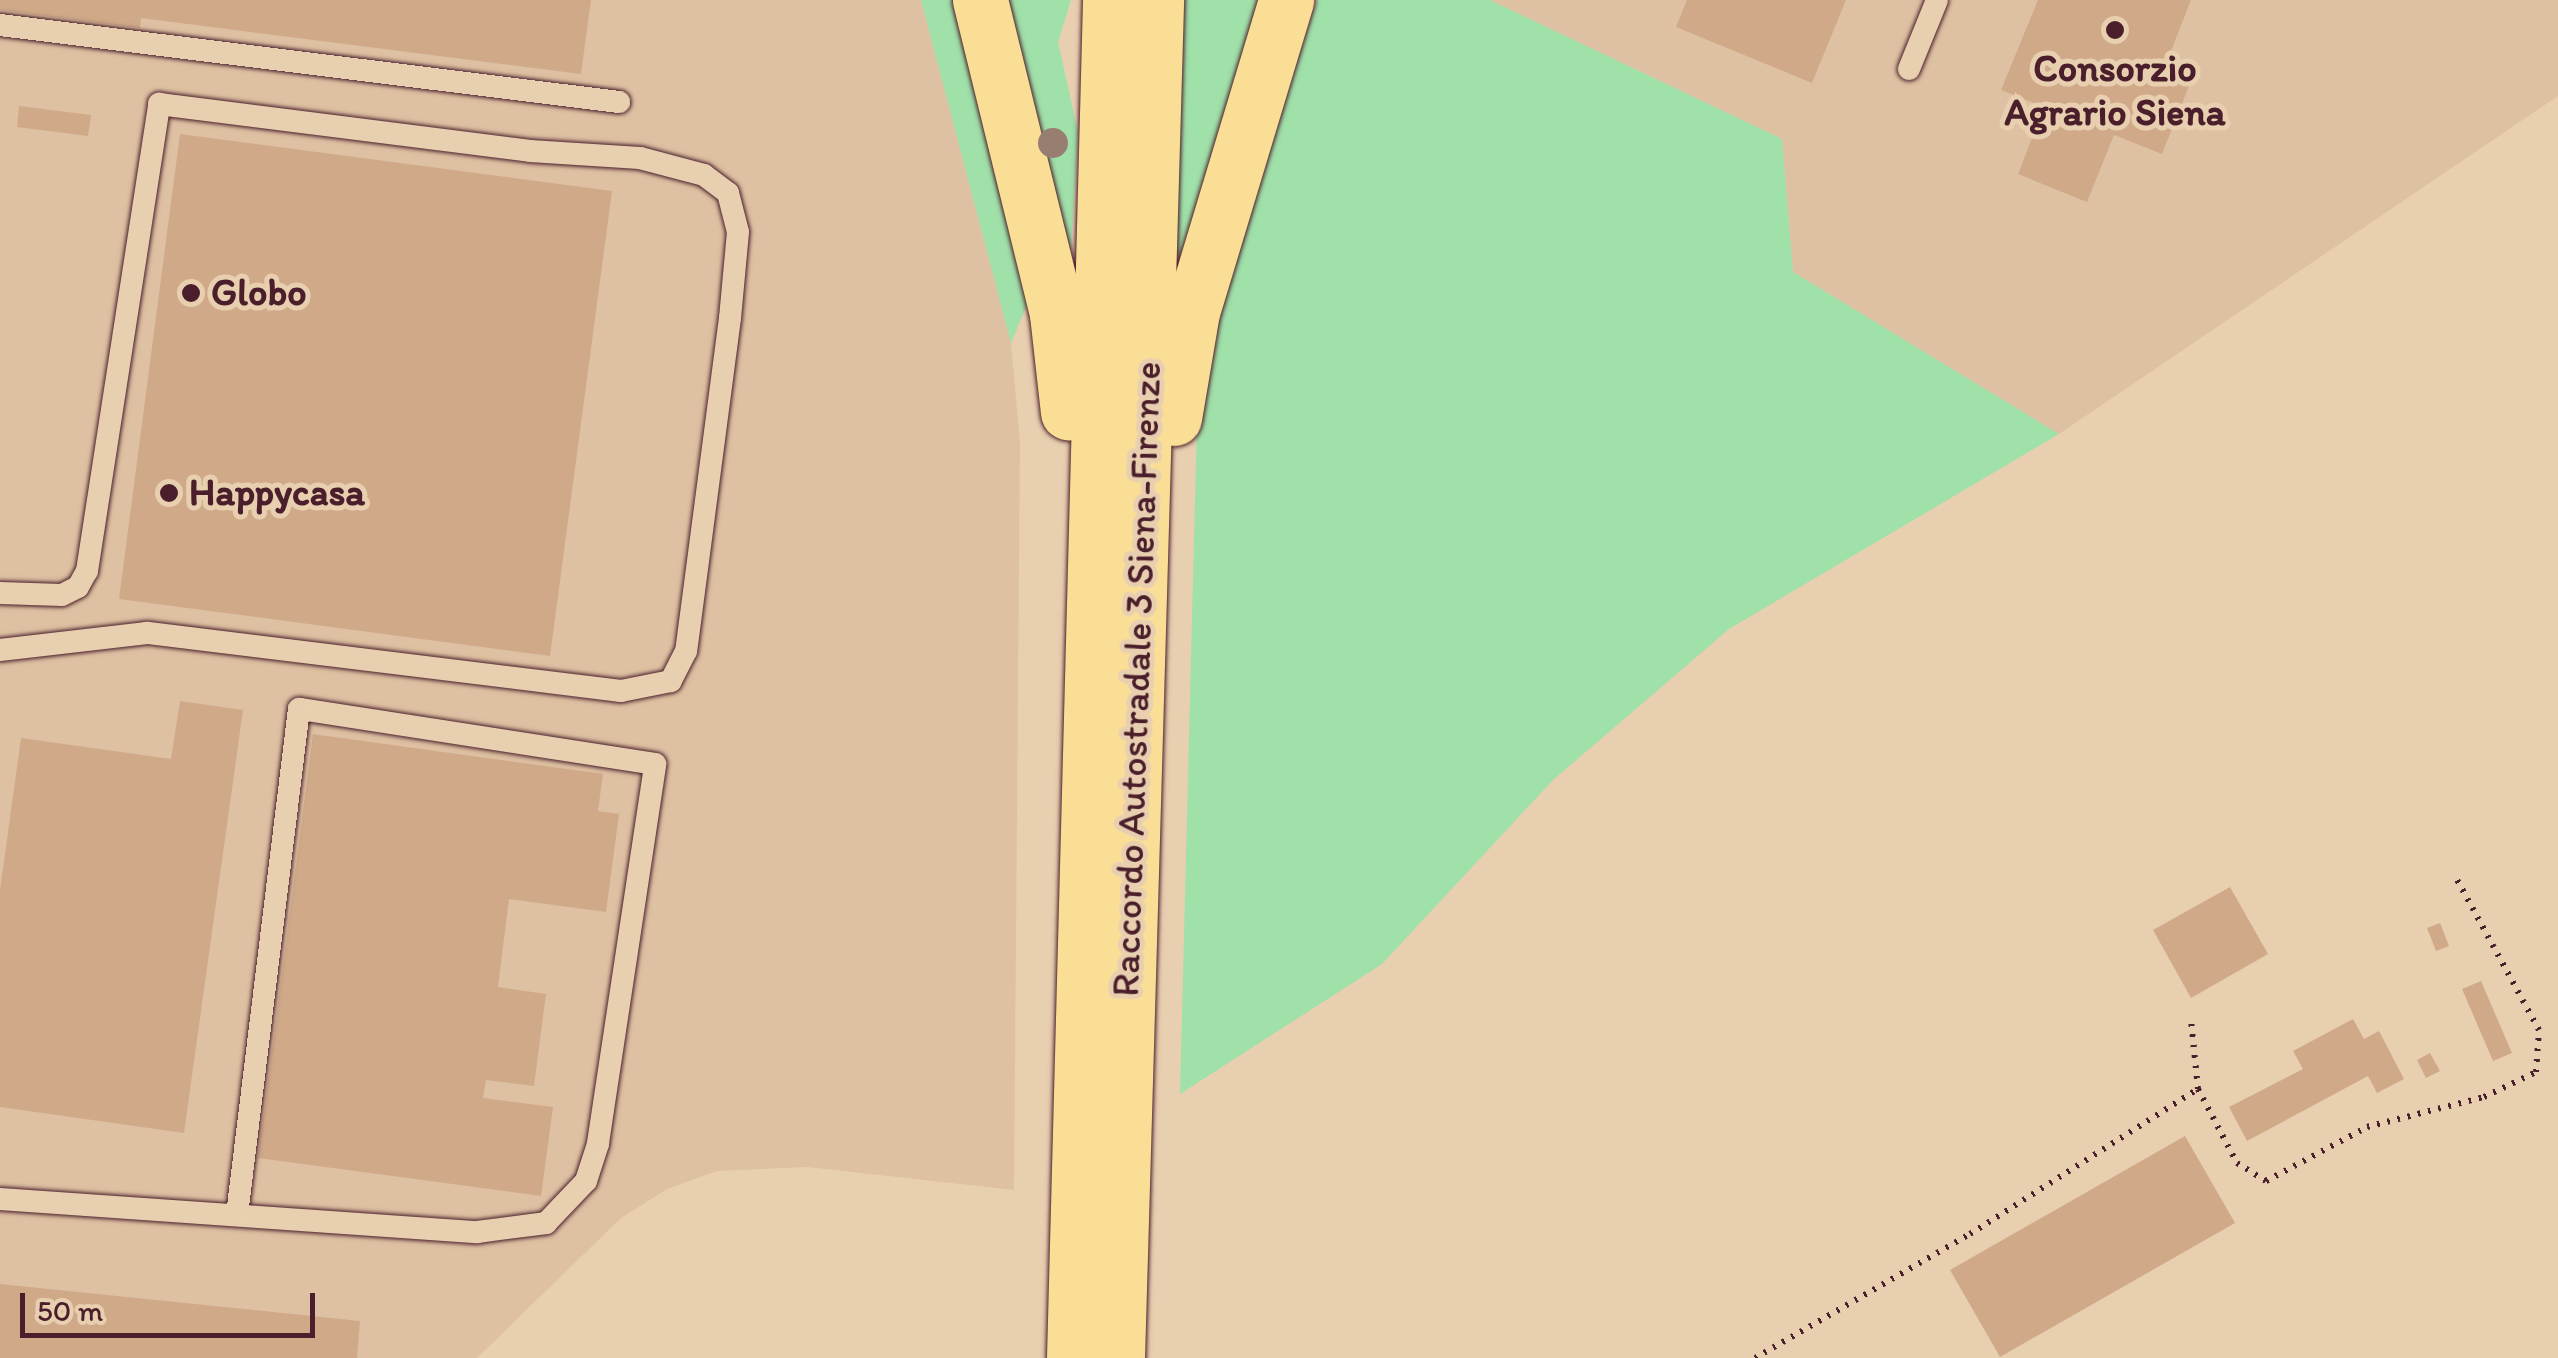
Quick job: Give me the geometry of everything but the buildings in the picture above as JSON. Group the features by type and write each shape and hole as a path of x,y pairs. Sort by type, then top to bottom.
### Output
{"highway":[{"path":"980,0 1068,381 1055,970 1082,1055"},
{"name":"Raccordo Autostradale 3 Siena-Firenze","path":"1074,1358 1110,0"},
{"name":"Raccordo Autostradale 3 Siena-Firenze","path":"1117,1358 1156,0"},
{"path":"1124,1158 1154,1000 1180,373 1202,276 1286,0"}],"lane":[{"path":"1909,69 1938,0"},
{"path":"0,25 620,102"},
{"path":"0,593 62,596 78,587 87,571 159,104 530,151 640,158 714,180 732,200 736,265 706,506 686,651 671,680 620,691 146,632 0,650"},
{"path":"0,1199 237,1215 511,1232 546,1223 574,1198 598,1143 654,764 299,708 237,1215"}],"path":[{"path":"2190,1020 2198,1089 2237,1163 2266,1181 2366,1126 2484,1097 2536,1072 2539,1030 2454,874"},
{"path":"1755,1358 1970,1234 2198,1089"}],"shaded area":[{"path":"0,0 921,0 1011,343 1020,442 1014,1190 807,1167 717,1171 667,1189 621,1218 477,1358 0,1358"},
{"path":"1490,0 2558,0 2558,96 2059,434 1793,272 1782,139"}],"green space":[{"path":"921,0 959,0 1029,300 1011,343"},
{"path":"1000,0 1071,0 1058,42 1078,132 1070,266"},
{"path":"1179,0 1266,0 1185,255 1169,253"},
{"path":"1317,0 1490,0 1782,139 1793,272 2059,434 1729,629 1553,780 1382,964 1180,1094 1197,421 1221,290"}],"place":[{"name":"Consorzio Agrario Siena","path":"2115,30"},
{"name":"Globo","path":"191,293"},
{"name":"Happycasa","path":"169,493"}]}
